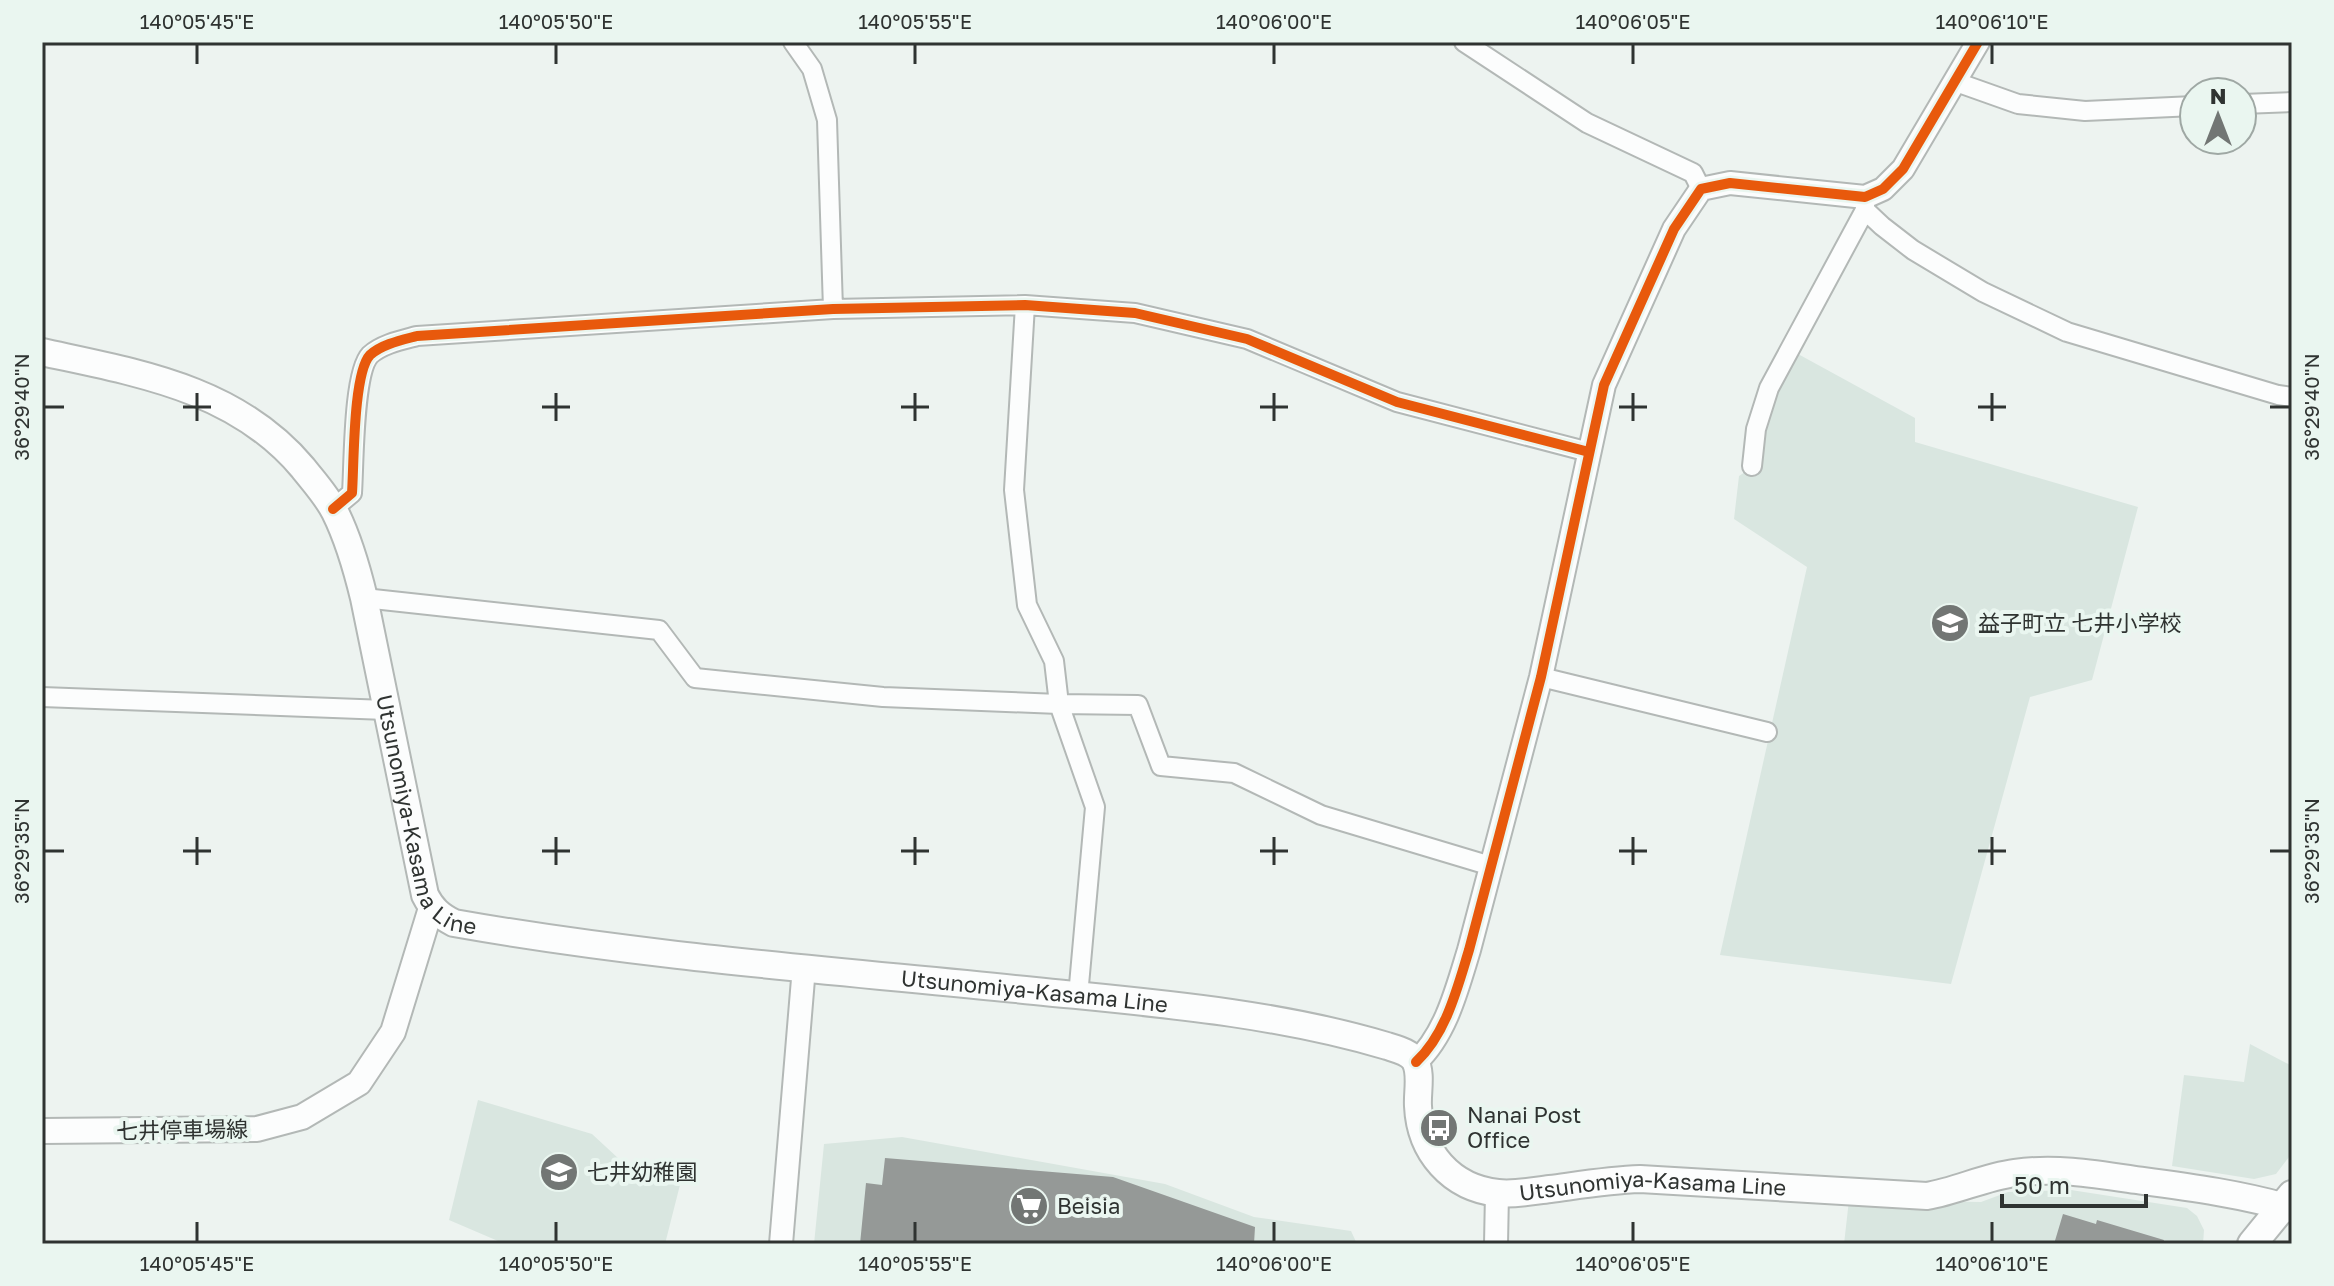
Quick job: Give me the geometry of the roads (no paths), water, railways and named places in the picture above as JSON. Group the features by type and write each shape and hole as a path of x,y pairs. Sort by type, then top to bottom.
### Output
{"highway":[{"path":"2252,1244 2289,1203"}],"main road":[{"name":"Utsunomiya-Kasama Line","path":"42,352 133,372 209,397 272,435 314,481 333,509 347,539 364,598 420,875 431,908 454,923 554,941 662,954 1232,1013 1356,1037 1396,1049 1416,1062 1419,1120 1436,1162 1452,1176 1473,1187 1497,1193 1516,1194 1640,1179 1927,1196 2013,1173 2046,1170 2289,1203"},
{"name":"七井停車場線","path":"42,1131 257,1129 302,1117 359,1083 393,1032 431,908"}],"street":[{"path":"793,42 812,69 827,120 833,309"},
{"path":"1464,42 1587,123 1693,173 1701,189"},
{"path":"1752,466 1756,429 1769,388 1865,204 1903,169 1978,42"},
{"path":"1956,82 2018,104 2085,111 2178,107"},
{"path":"2258,103 2292,102"},
{"path":"1416,1062 1431,1045 1449,1010 1469,950 1541,677 1604,385 1674,229 1701,189 1730,183 1865,204 1882,226 1913,250 1983,292 2067,332 2292,397"},
{"path":"1025,305 1014,490 1027,605 1054,661 1059,704 1095,807 1078,996"},
{"path":"333,509 352,493 359,382 369,356 388,344 417,336 833,309 1025,305 1135,313 1247,339 1397,402 1589,452"},
{"path":"364,598 659,630 695,678 883,697 1138,705 1161,766 1234,773 1321,815 1491,866"},
{"path":"1541,677 1767,732"},
{"path":"42,697 386,710"},
{"path":"781,1244 804,967"},
{"path":"1496,1244 1497,1193"}],"place":[{"name":"益子町立 七井小学校","path":"1950,623"},
{"name":"Nanai Post Office","path":"1439,1128"},
{"name":"七井幼稚園","path":"559,1172"},
{"name":"Beisia","path":"1029,1206"}]}
